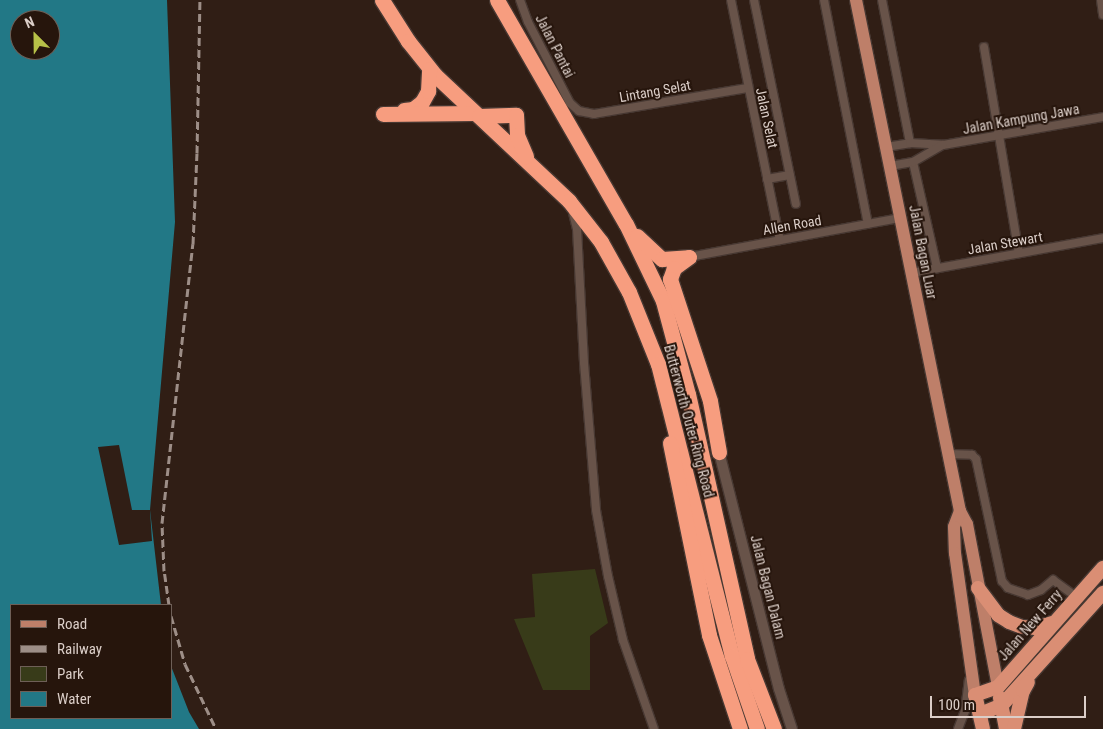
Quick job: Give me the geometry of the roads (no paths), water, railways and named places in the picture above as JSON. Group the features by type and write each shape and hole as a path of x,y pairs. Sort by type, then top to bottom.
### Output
{"highway":[{"name":"Butterworth Outer Ring Road","path":"382,0 408,41 429,69 569,202 601,242 629,292 651,344 664,385 736,644 756,684 774,729"},
{"name":"Butterworth Outer Ring Road","path":"497,0 626,224 662,301 686,385 736,644 742,689 757,729"},
{"path":"429,69 428,91 422,102 413,109 383,114 516,115 519,144 529,162"},
{"path":"626,224 656,256 667,259 689,257"},
{"path":"689,257 674,268 670,279 705,384 719,452"},
{"path":"662,301 686,353 719,452"},
{"path":"664,385 668,435 677,487 708,635 740,729"},
{"name":"Jalan New Ferry","path":"998,687 1103,568"},
{"path":"978,588 998,615 1009,622 1022,627 1036,628 1053,623"},
{"path":"980,714 1002,705 1103,593"},
{"path":"1014,729 1023,691 1036,668"},
{"path":"983,729 975,695 998,687 1006,729"}],"main road":[{"name":"Jalan Bagan Luar","path":"856,0 960,511 967,524 998,687"},
{"name":"Jalan Bagan Luar","path":"960,511 954,527 955,554 975,695"}],"street":[{"name":"Jalan Pantai","path":"520,0 528,22 570,102"},
{"name":"Jalan Selat","path":"731,0 780,240"},
{"path":"754,0 796,204"},
{"path":"824,0 868,224"},
{"path":"882,0 910,143"},
{"path":"1100,0 1103,15"},
{"path":"984,48 1019,253"},
{"name":"Lintang Selat","path":"570,102 579,111 594,114 748,88"},
{"name":"Jalan Kampung Jawa","path":"886,147 910,143 943,145 1103,117"},
{"name":"Jalan Kampung Jawa","path":"890,166 913,162 943,145"},
{"path":"913,162 936,268"},
{"path":"767,179 790,175"},
{"path":"569,202 577,229 584,363 596,510 608,576 623,640 654,729"},
{"name":"Allen Road","path":"689,257 900,218"},
{"name":"Jalan Stewart","path":"912,273 1103,238"},
{"name":"Jalan Bagan Dalam","path":"719,452 779,689 792,729"},
{"path":"948,454 972,455 976,459 1002,581 1008,588 1028,595 1042,590 1053,580 1076,597"},
{"path":"958,729 965,711 971,665"}],"water":[{"path":"0,0 167,0 175,222 150,510 161,604 10,604 10,719 172,719 172,669 189,712 199,729 0,729"}],"railway":[{"path":"169,604 164,571 162,523 193,244 200,0"},
{"path":"172,619 185,664 216,729"}]}
